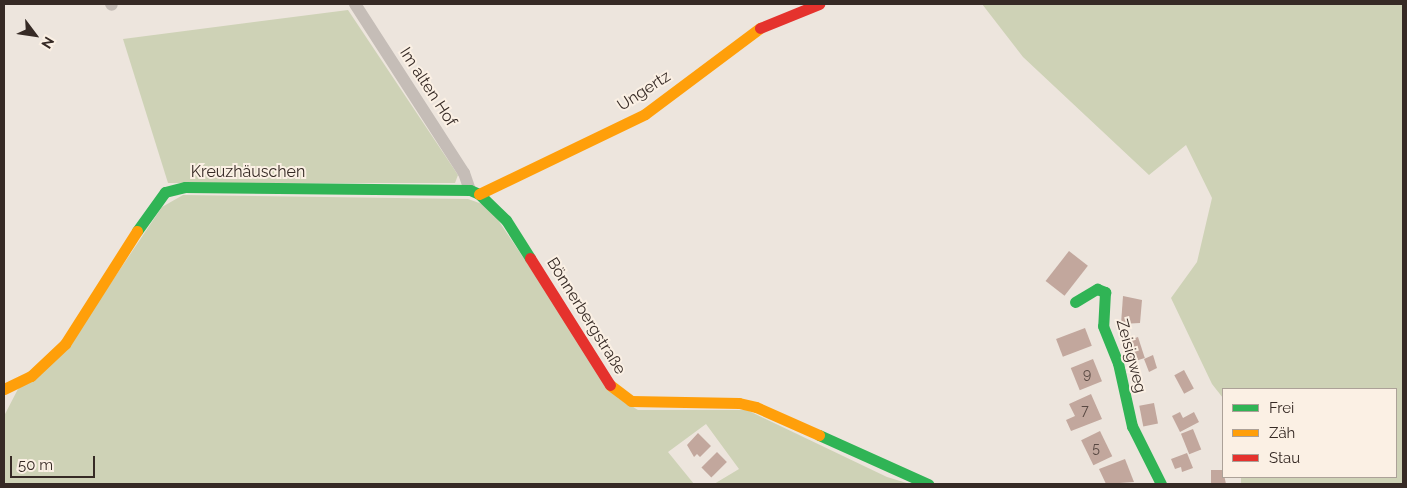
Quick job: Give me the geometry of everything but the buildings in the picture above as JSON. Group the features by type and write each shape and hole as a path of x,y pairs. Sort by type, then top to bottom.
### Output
{"street":[{"name":"Im alten Hof","path":"355,4 475,192"},
{"name":"Ungertz","path":"475,192 645,114 758,29 819,4"},
{"name":"Kreuzhäuschen","path":"4,389 31,376 65,344 150,210 165,192 202,187 475,192"},
{"name":"Bönnerbergstraße","path":"475,192 506,220 612,388 631,401 739,403 756,407 928,484"},
{"name":"Zeisigweg","path":"1074,302 1097,289 1104,292 1103,326 1118,363 1132,426 1161,484"}],"green space":[{"path":"982,4 1403,4 1403,484 1241,484 1241,478 1397,478 1397,388 1222,388 1222,397 1212,384 1171,298 1197,262 1212,198 1186,145 1149,175 1023,57"},
{"path":"348,10 458,175 455,183 168,183 123,39"},
{"path":"183,195 468,199 485,205 496,217 618,398 638,410 747,410 887,477 910,484 714,484 739,469 706,424 668,452 694,484 4,484 4,416 18,389 65,351 162,207"}],"traffic: fast":[{"path":"137,231 165,192 185,187 470,190 479,194 506,220 530,258"},
{"path":"1075,302 1097,289 1105,292 1103,326 1118,363 1132,426 1161,484"},
{"path":"819,435 928,484"}],"traffic: slow":[{"path":"479,194 645,114 760,28"},
{"path":"4,389 31,376 65,344 137,231"},
{"path":"610,385 631,401 739,403 756,407 819,435"}],"traffic: jam":[{"path":"760,28 819,4"},
{"path":"530,258 610,385"}]}
